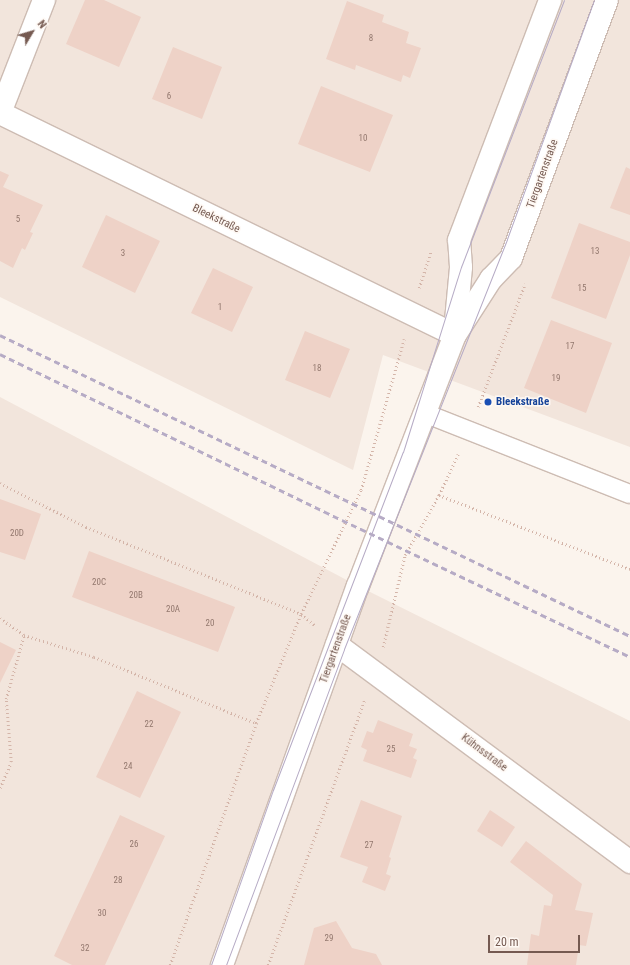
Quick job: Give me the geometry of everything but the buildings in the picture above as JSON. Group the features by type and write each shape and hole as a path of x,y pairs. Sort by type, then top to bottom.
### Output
{"main road":[{"path":"0,113 44,0"},
{"name":"Tiergartenstraße","path":"455,335 461,267 460,240 550,0"},
{"name":"Tiergartenstraße","path":"222,965 337,645 424,413 455,335 491,279 511,258 607,0"},
{"name":"Bleekstraße","path":"0,113 455,335"},
{"name":"Kühnsstraße","path":"337,645 375,671 630,862"}],"lane":[{"path":"424,413 469,429 630,494"}],"path":[{"path":"170,965 256,723 301,614 361,490 411,314 432,248"},
{"path":"268,965 390,627 405,555 440,495 469,429 526,280"},
{"path":"0,483 86,527 301,614"},
{"path":"440,495 630,570"},
{"path":"0,618 24,635 94,657 256,723"},
{"path":"0,788 11,762 6,699 24,635"}],"shaded area":[{"path":"0,0 630,0 630,447 383,355 353,470 0,297"},
{"path":"0,397 358,586 630,721 630,965 0,965"}],"tram line":[{"path":"211,965 273,790 403,452 461,267 564,0"},
{"path":"226,965 344,649 507,239 594,0"}],"railway":[{"path":"0,335 630,636"},
{"path":"0,354 342,520 630,657"}],"place":[{"name":"Bleekstraße","path":"488,402"}]}
